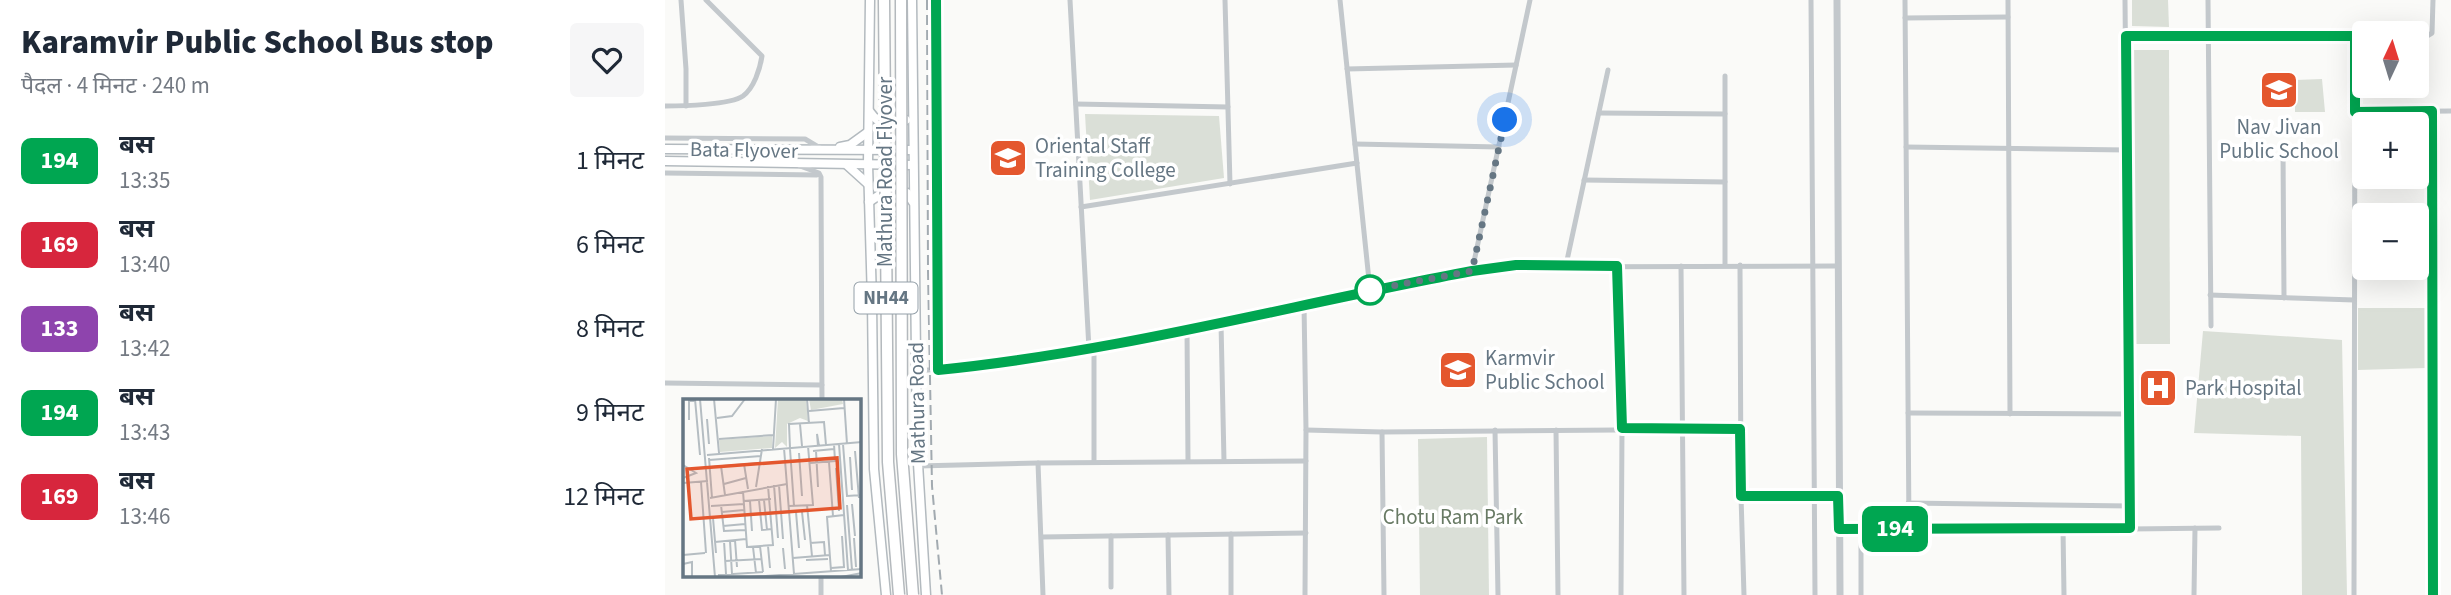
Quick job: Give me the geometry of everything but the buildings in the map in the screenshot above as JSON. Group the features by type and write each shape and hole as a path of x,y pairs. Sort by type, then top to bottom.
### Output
{"highway":[{"name":"Mathura Road Flyover","path":"884,0 888,461 899,595"},
{"name":"Mathura Road Flyover","path":"901,0 902,454 913,595"}],"main road":[{"name":"Mathura Road","path":"870,0 868,184 874,469 885,595"},
{"name":"Mathura Road","path":"912,0 915,371 926,595"},
{"path":"869,111 876,121 885,126 896,126 906,120 913,109"},
{"path":"824,151 850,145 868,131"},
{"name":"Bata Flyover","path":"665,149 913,150"},
{"name":"Bata Flyover","path":"665,161 913,165"},
{"path":"845,163 868,184"},
{"path":"869,202 888,190 907,193 914,202"}],"street":[{"path":"681,0 686,106"},
{"path":"665,106 686,106 742,97 755,80 762,59 760,53 706,0"},
{"path":"936,0 938,370"},
{"path":"1070,0 1091,348 1094,462"},
{"path":"1225,0 1230,184"},
{"path":"1340,0 1370,290"},
{"path":"1472,271 1530,0"},
{"path":"1811,0 1815,595"},
{"path":"1837,0 1840,595"},
{"path":"1905,0 1909,529"},
{"path":"2008,0 2010,414"},
{"path":"2125,0 2130,528"},
{"path":"2208,0 2210,326"},
{"path":"2429,35 2432,33 2433,0"},
{"path":"1905,18 2008,17"},
{"path":"2126,36 2352,36"},
{"path":"1347,69 1516,65"},
{"path":"1566,265 1608,70"},
{"path":"1725,76 1725,265"},
{"path":"2355,98 2355,112 2451,111"},
{"path":"1076,104 1228,107"},
{"path":"2432,111 2433,595"},
{"path":"1599,113 1725,114"},
{"path":"665,138 805,139 824,151"},
{"path":"1355,144 1499,147"},
{"path":"1906,147 2127,150"},
{"path":"2283,149 2284,298"},
{"path":"788,161 820,175"},
{"path":"1081,207 1357,163"},
{"path":"665,173 820,175"},
{"path":"820,175 823,399"},
{"path":"1584,180 1725,182"},
{"path":"2354,595 2355,189"},
{"path":"915,371 989,365 1091,348 1370,290 1516,265 1837,266"},
{"path":"1740,265 1744,595"},
{"path":"1617,266 1622,428 1621,595"},
{"path":"1681,266 1684,595"},
{"path":"2210,295 2354,300"},
{"path":"1304,304 1307,430 1305,595"},
{"path":"1221,323 1224,461"},
{"path":"1187,330 1188,461"},
{"path":"665,383 822,385"},
{"path":"1908,413 2129,414"},
{"path":"1307,430 1383,432 1740,429"},
{"path":"1495,430 1498,595"},
{"path":"1556,430 1558,595"},
{"path":"1383,432 1384,595"},
{"path":"918,466 1306,461"},
{"path":"1038,463 1043,595"},
{"path":"1741,496 1838,496"},
{"path":"1909,503 2130,506"},
{"path":"2063,528 2064,595"},
{"path":"2194,595 2195,528"},
{"path":"1839,529 2218,528"},
{"path":"1861,529 1861,595"},
{"path":"1042,537 1306,533"},
{"path":"1231,534 1231,595"},
{"path":"1168,535 1169,595"},
{"path":"1111,536 1111,587"}],"green space":[{"path":"2132,0 2168,0 2169,27 2132,26"},
{"path":"2133,50 2169,50 2170,344 2134,344"},
{"path":"2322,79 2325,112 2295,112 2295,80"},
{"path":"1085,114 1219,116 1224,178 1090,200"},
{"path":"2358,308 2427,308 2426,368 2358,370"},
{"path":"2203,331 2342,340 2347,595 2302,595 2301,436 2194,433"},
{"name":"Chotu Ram Park","path":"1487,437 1489,595 1420,595 1418,439"}],"railway":[{"path":"927,0 932,486 942,595"}],"bus line":[{"name":"194","path":"936,0 938,370 989,365 1094,348 1472,271 1516,265 1617,266 1622,428 1740,429 1741,496 1838,496 1839,529 2130,528 2126,36 2355,36 2355,112 2432,111 2433,595"}],"place":[{"name":"Nav Jivan Public School","path":"2279,90"},
{"name":"Oriental Staff Training College","path":"1008,158"},
{"name":"Karmvir Public School","path":"1458,370"},
{"name":"Park Hospital","path":"2158,388"}],"route":[{"path":"1370,290 1472,271 1505,120"}]}
